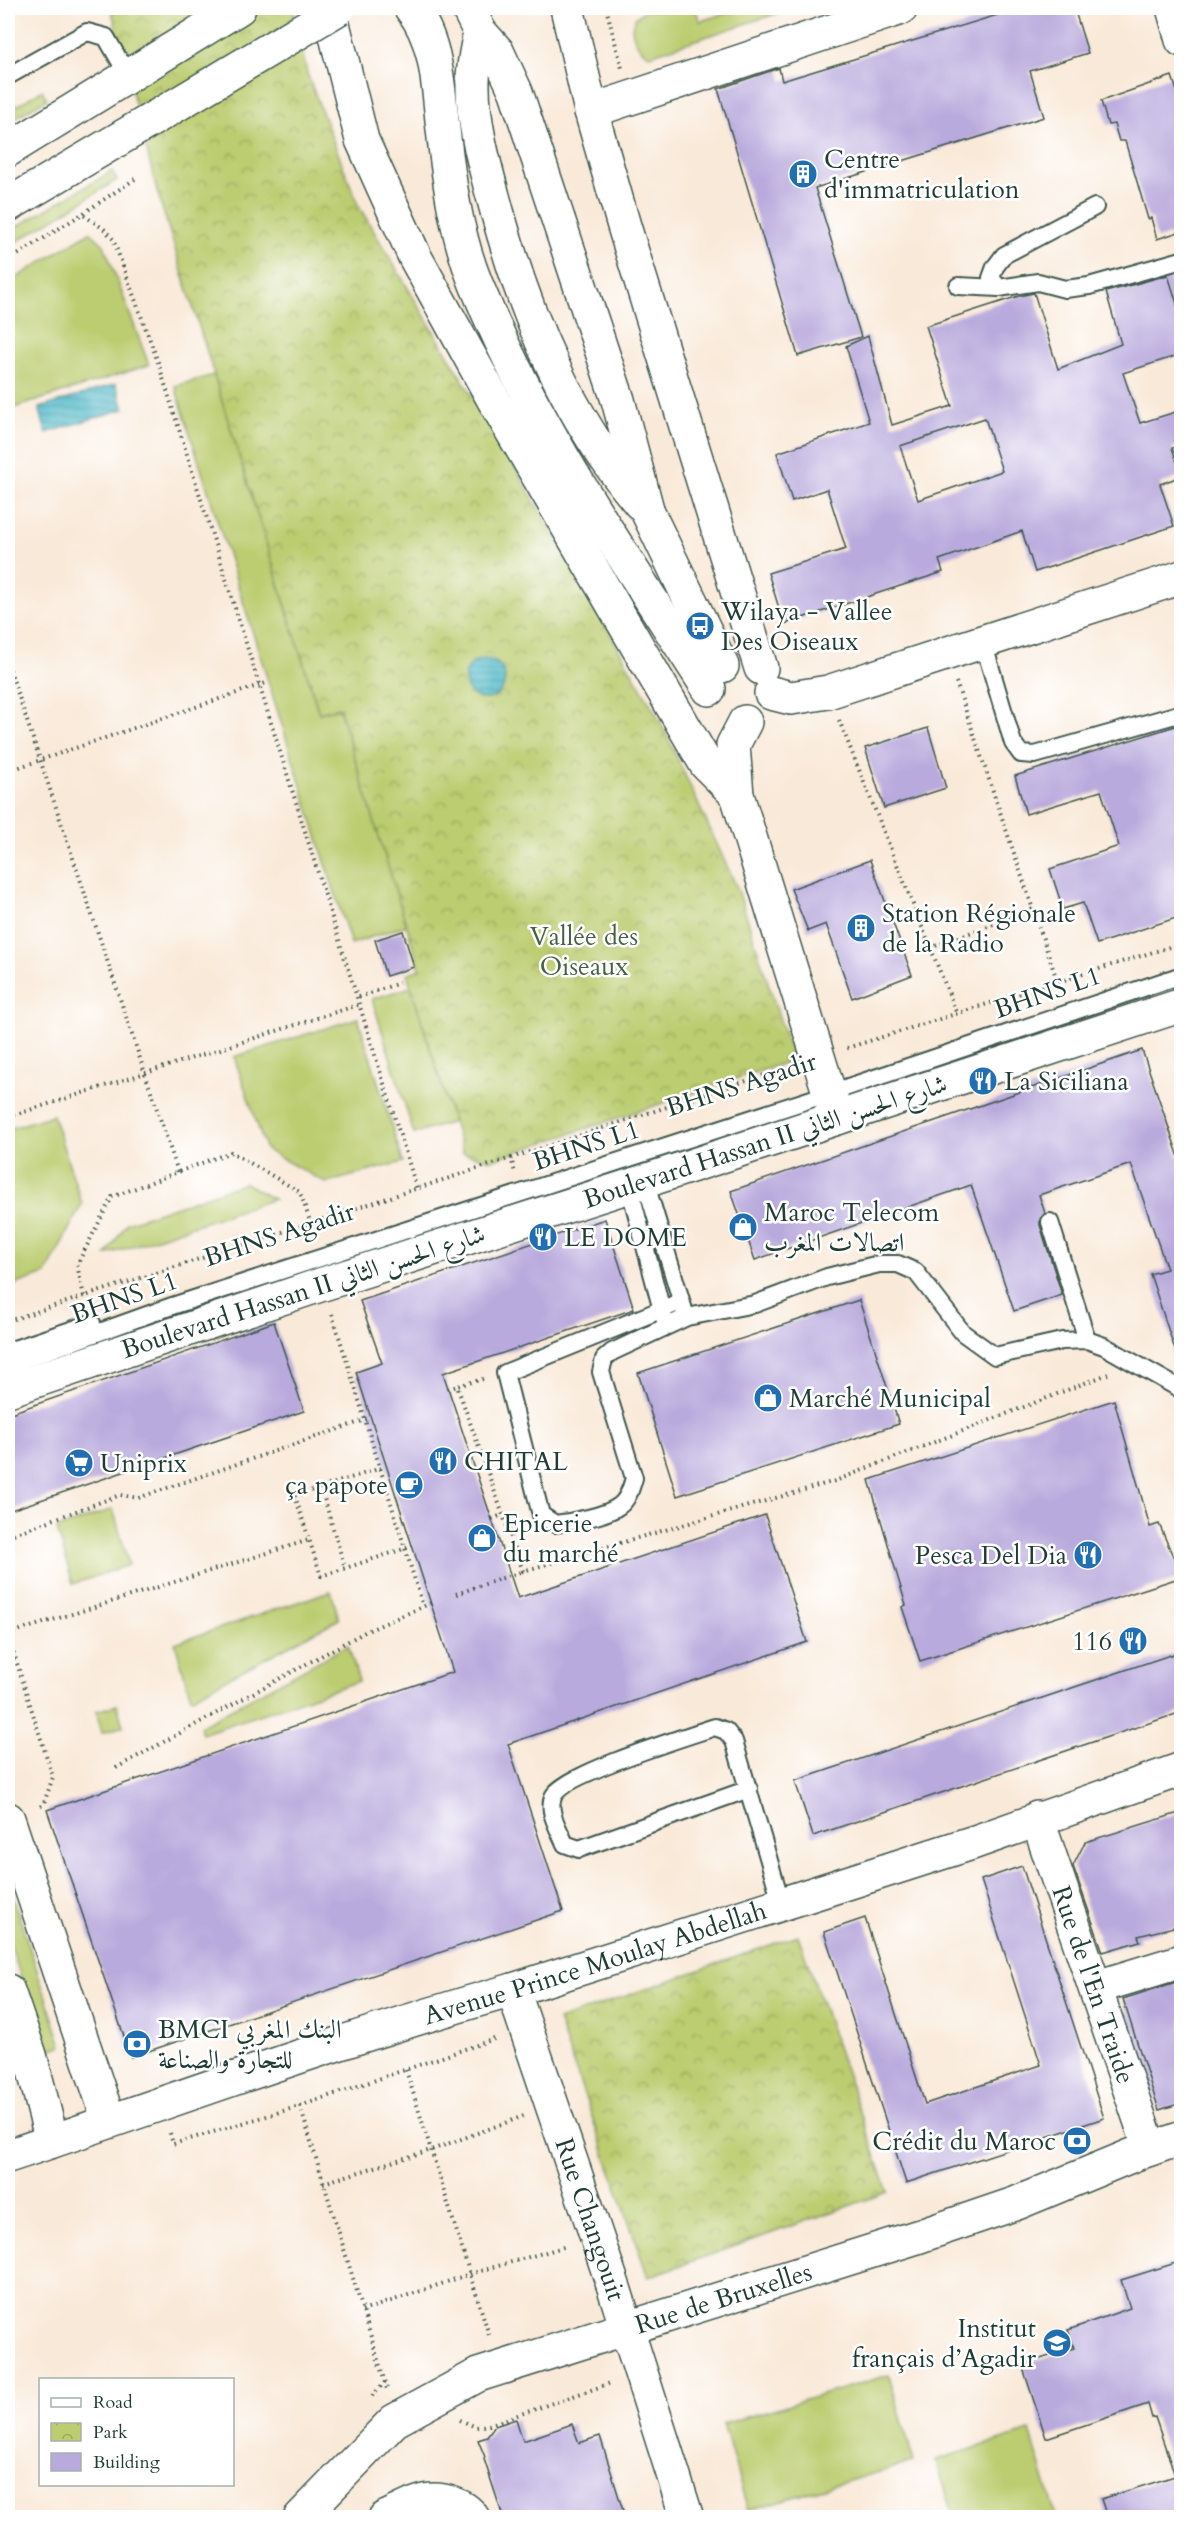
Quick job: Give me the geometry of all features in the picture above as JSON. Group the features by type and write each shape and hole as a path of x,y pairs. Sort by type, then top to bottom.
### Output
{"street":[{"path":"8,150 239,8"},
{"path":"329,8 362,140 415,257 495,402 706,764 737,795"},
{"path":"8,205 339,8"},
{"path":"411,8 433,54 458,229 480,292 515,372 591,505 716,677"},
{"path":"474,20 508,70 541,161 618,400 648,513 716,677 712,703 720,715 732,721 745,722 758,717 767,706 766,680 672,385 591,111 567,8"},
{"path":"591,111 901,8"},
{"path":"1173,8 1182,40"},
{"path":"474,20 475,111 488,178 512,265 539,339 575,412 612,468 648,513"},
{"path":"716,677 735,660 749,661 766,680 791,698 828,692 1182,577"},
{"path":"745,722 733,745 737,795 832,1098"},
{"name":"Boulevard Hassan II شارع الحسن الثاني","path":"8,1390 334,1280 637,1184 832,1098 1182,1005"},
{"name":"Avenue Prince Moulay Abdellah","path":"8,2156 162,2102 975,1842 1037,1818 1182,1769"},
{"name":"Rue de l'En Traide","path":"1037,1818 1097,1987 1150,2149"},
{"path":"8,1819 109,2121"},
{"path":"1097,1987 1182,1960"},
{"name":"Rue Changouit","path":"513,1990 627,2328 687,2517"},
{"path":"8,1991 30,2055 52,2141"},
{"name":"Rue de Bruxelles","path":"309,2513 394,2421 478,2374 1017,2203 1182,2138"},
{"path":"385,2517 426,2499 439,2499 456,2505 469,2511 473,2517"}],"lane":[{"path":"8,76 87,32 106,38 132,75"},
{"path":"999,288 991,278 995,267 1004,255 1095,207"},
{"path":"958,286 999,288 1038,282 1065,289 1089,286 1182,260"},
{"path":"983,642 1013,743 1021,754 1035,755 1182,713"},
{"name":"BHNS Agadir","path":"8,1351 518,1183 832,1098 1182,965"},
{"name":"BHNS L1","path":"8,1365 172,1306 832,1098 1182,975"},
{"path":"637,1184 667,1327"},
{"path":"637,1184 683,1309"},
{"path":"1050,1222 1087,1340"},
{"path":"683,1309 667,1327 612,1352 604,1359 601,1372 634,1478 630,1494 619,1506 580,1520 555,1524 541,1515 505,1372 662,1308 683,1309 754,1304 827,1277 879,1264 898,1264 916,1272 963,1333 995,1356 1062,1341 1087,1340 1104,1346 1182,1390"},
{"path":"749,1789 579,1849 565,1845 550,1806 553,1794 571,1781 602,1767 715,1727 726,1731 734,1741 749,1789 782,1905"}],"path":[{"path":"8,261 135,179"},
{"path":"82,214 104,229 113,239 158,362 359,997 417,1189"},
{"path":"947,654 1058,983"},
{"path":"8,664 178,1172"},
{"path":"8,771 269,682"},
{"path":"828,692 957,1014"},
{"path":"930,948 1033,909"},
{"path":"359,997 399,983"},
{"path":"8,1117 361,1004"},
{"path":"84,1296 77,1265 112,1197 231,1152 300,1192 311,1224"},
{"path":"8,1321 511,1158 518,1183"},
{"path":"333,1316 369,1419 381,1468 423,1605"},
{"path":"456,1594 523,1571 835,1481 1134,1364"},
{"path":"448,1389 505,1372"},
{"path":"457,1386 523,1571"},
{"path":"8,1536 120,1495 138,1498 369,1419"},
{"path":"381,1468 295,1497 321,1576 413,1546"},
{"path":"321,1488 345,1568"},
{"path":"492,1519 502,1515"},
{"path":"53,1777 8,1635 309,1540"},
{"path":"116,1768 365,1632 431,1603"},
{"path":"162,2102 173,2144 300,2106 526,2028"},
{"path":"406,2070 501,2367"},
{"path":"300,2106 385,2382 394,2421"},
{"path":"323,2183 431,2150 552,2106"},
{"path":"362,2311 470,2274 596,2237"},
{"path":"429,2400 469,2426 476,2427 489,2425 612,2383 648,2394"}],"green space":[{"name":"Vallée des Oiseaux","path":"111,8 293,8 307,73 358,205 512,462 660,721 738,890 793,1060 491,1160 463,1153 407,974 420,969 339,708 319,713 157,191"},
{"path":"651,8 695,8 700,21 743,8 794,8 650,55 638,45 632,29 636,17"},
{"path":"42,90 47,99 8,122 8,111"},
{"path":"112,171 117,180 8,247 8,232"},
{"path":"90,232 104,245 149,365 8,410 8,283"},
{"path":"214,375 319,713 339,708 407,925 351,944 175,386"},
{"path":"411,987 453,1122 414,1134 372,999"},
{"path":"358,1018 403,1162 326,1183 266,1150 234,1057"},
{"path":"53,1115 82,1204 46,1274 8,1287 8,1129"},
{"path":"245,1183 274,1199 106,1255 127,1223"},
{"path":"113,1509 129,1565 73,1584 57,1529"},
{"path":"331,1591 339,1619 191,1698 175,1643"},
{"path":"348,1645 359,1681 202,1734 200,1726"},
{"path":"117,1705 123,1726 102,1733 96,1711"},
{"path":"8,1882 62,2046 45,2051 8,1938"},
{"path":"798,1935 888,2192 648,2277 558,2020"},
{"path":"889,2375 914,2462 748,2510 723,2424"},
{"path":"1030,2431 1056,2517 954,2517 936,2460"}],"water":[{"path":"116,384 124,409 46,433 39,408"},
{"path":"485,659 493,660 499,665 504,671 504,687 499,693 493,698 485,699 477,698 471,693 466,687 465,679 466,671 471,665 477,660"}],"building":[{"name":"Centre d'immatriculation","path":"1020,8 1074,8 1088,53 1030,71 1044,117 815,188 861,337 798,356 718,89 779,68 782,81"},
{"path":"1172,76 1182,106 1182,231 1157,239 1151,218 1148,219 1125,141 1119,141 1114,124 1108,125 1101,101"},
{"path":"1168,275 1182,320 1182,354 1123,373 1140,423 1182,410 1182,446 1172,448 1182,476 1160,484 1174,526 1035,572 1022,531 939,560 943,572 784,624 768,573 846,549 827,489 792,501 777,453 869,422 846,346 868,336 892,425 952,406 926,326 1034,293 1058,369 1121,344 1106,292","holes":["985,418 1002,471 918,500 900,446"]},
{"path":"1182,724 1182,916 1097,944 1083,903 1063,909 1050,869 1119,846 1101,791 1026,814 1015,776"},
{"path":"928,728 946,788 884,808 865,748"},
{"name":"Station Régionale de la Radio","path":"870,860 912,975 852,998 826,924 808,931 791,889"},
{"path":"403,931 414,967 386,976 375,940"},
{"path":"1142,1050 1182,1166 1182,1356 1177,1356 1150,1274 1167,1269 1131,1164 1039,1195 1045,1213 1040,1219 1040,1225 1062,1295 1014,1311 971,1185 755,1260 731,1191"},
{"path":"605,1219 634,1309 443,1373 518,1598 765,1515 807,1642 508,1744 563,1911 131,2057 47,1810 453,1672 356,1372 382,1363 360,1301"},
{"name":"Marché Municipal","path":"859,1300 899,1424 677,1496 638,1373"},
{"name":"Uniprix","path":"274,1322 304,1411 8,1511 8,1414"},
{"path":"1114,1400 1150,1527 1159,1524 1182,1577 920,1661 902,1607 906,1605 869,1480"},
{"path":"1182,1651 1182,1712 813,1836 795,1781"},
{"path":"1182,1812 1182,1925 1138,1936 1140,1941 1103,1952 1073,1866 1085,1842"},
{"path":"1022,1866 1104,2118 906,2183 824,1932 865,1918 925,2104 1041,2065 981,1880"},
{"path":"1176,1982 1182,1998 1182,2103 1159,2110 1123,1999"},
{"path":"1182,2261 1182,2510 1157,2517 1107,2517 1101,2499 1175,2476 1155,2417 1152,2418 1148,2404 1046,2438 1022,2365 1074,2348 1068,2330 1130,2308 1121,2280"},
{"path":"516,2419 523,2441 572,2424 579,2443 600,2436 625,2517 503,2517 478,2440 487,2437 495,2426"}],"place":[{"name":"Centre d'immatriculation","path":"803,174"},
{"name":"Wilaya - Vallee Des Oiseaux","path":"700,626"},
{"name":"Station Régionale de la Radio","path":"861,928"},
{"name":"La Siciliana","path":"983,1081"},
{"name":"Maroc Telecom اتصالات المغرب","path":"743,1227"},
{"name":"LE DOME","path":"543,1237"},
{"name":"Marché Municipal","path":"768,1398"},
{"name":"CHITAL","path":"443,1461"},
{"name":"Uniprix","path":"79,1463"},
{"name":"ça papote","path":"409,1485"},
{"name":"Epicerie du marché","path":"482,1538"},
{"name":"Pesca Del Dia","path":"1088,1555"},
{"name":"116","path":"1133,1641"},
{"name":"BMCI البنك المغربي للتجارة والصناعة","path":"137,2044"},
{"name":"Crédit du Maroc","path":"1077,2141"},
{"name":"Institut français d’Agadir","path":"1057,2343"}]}
